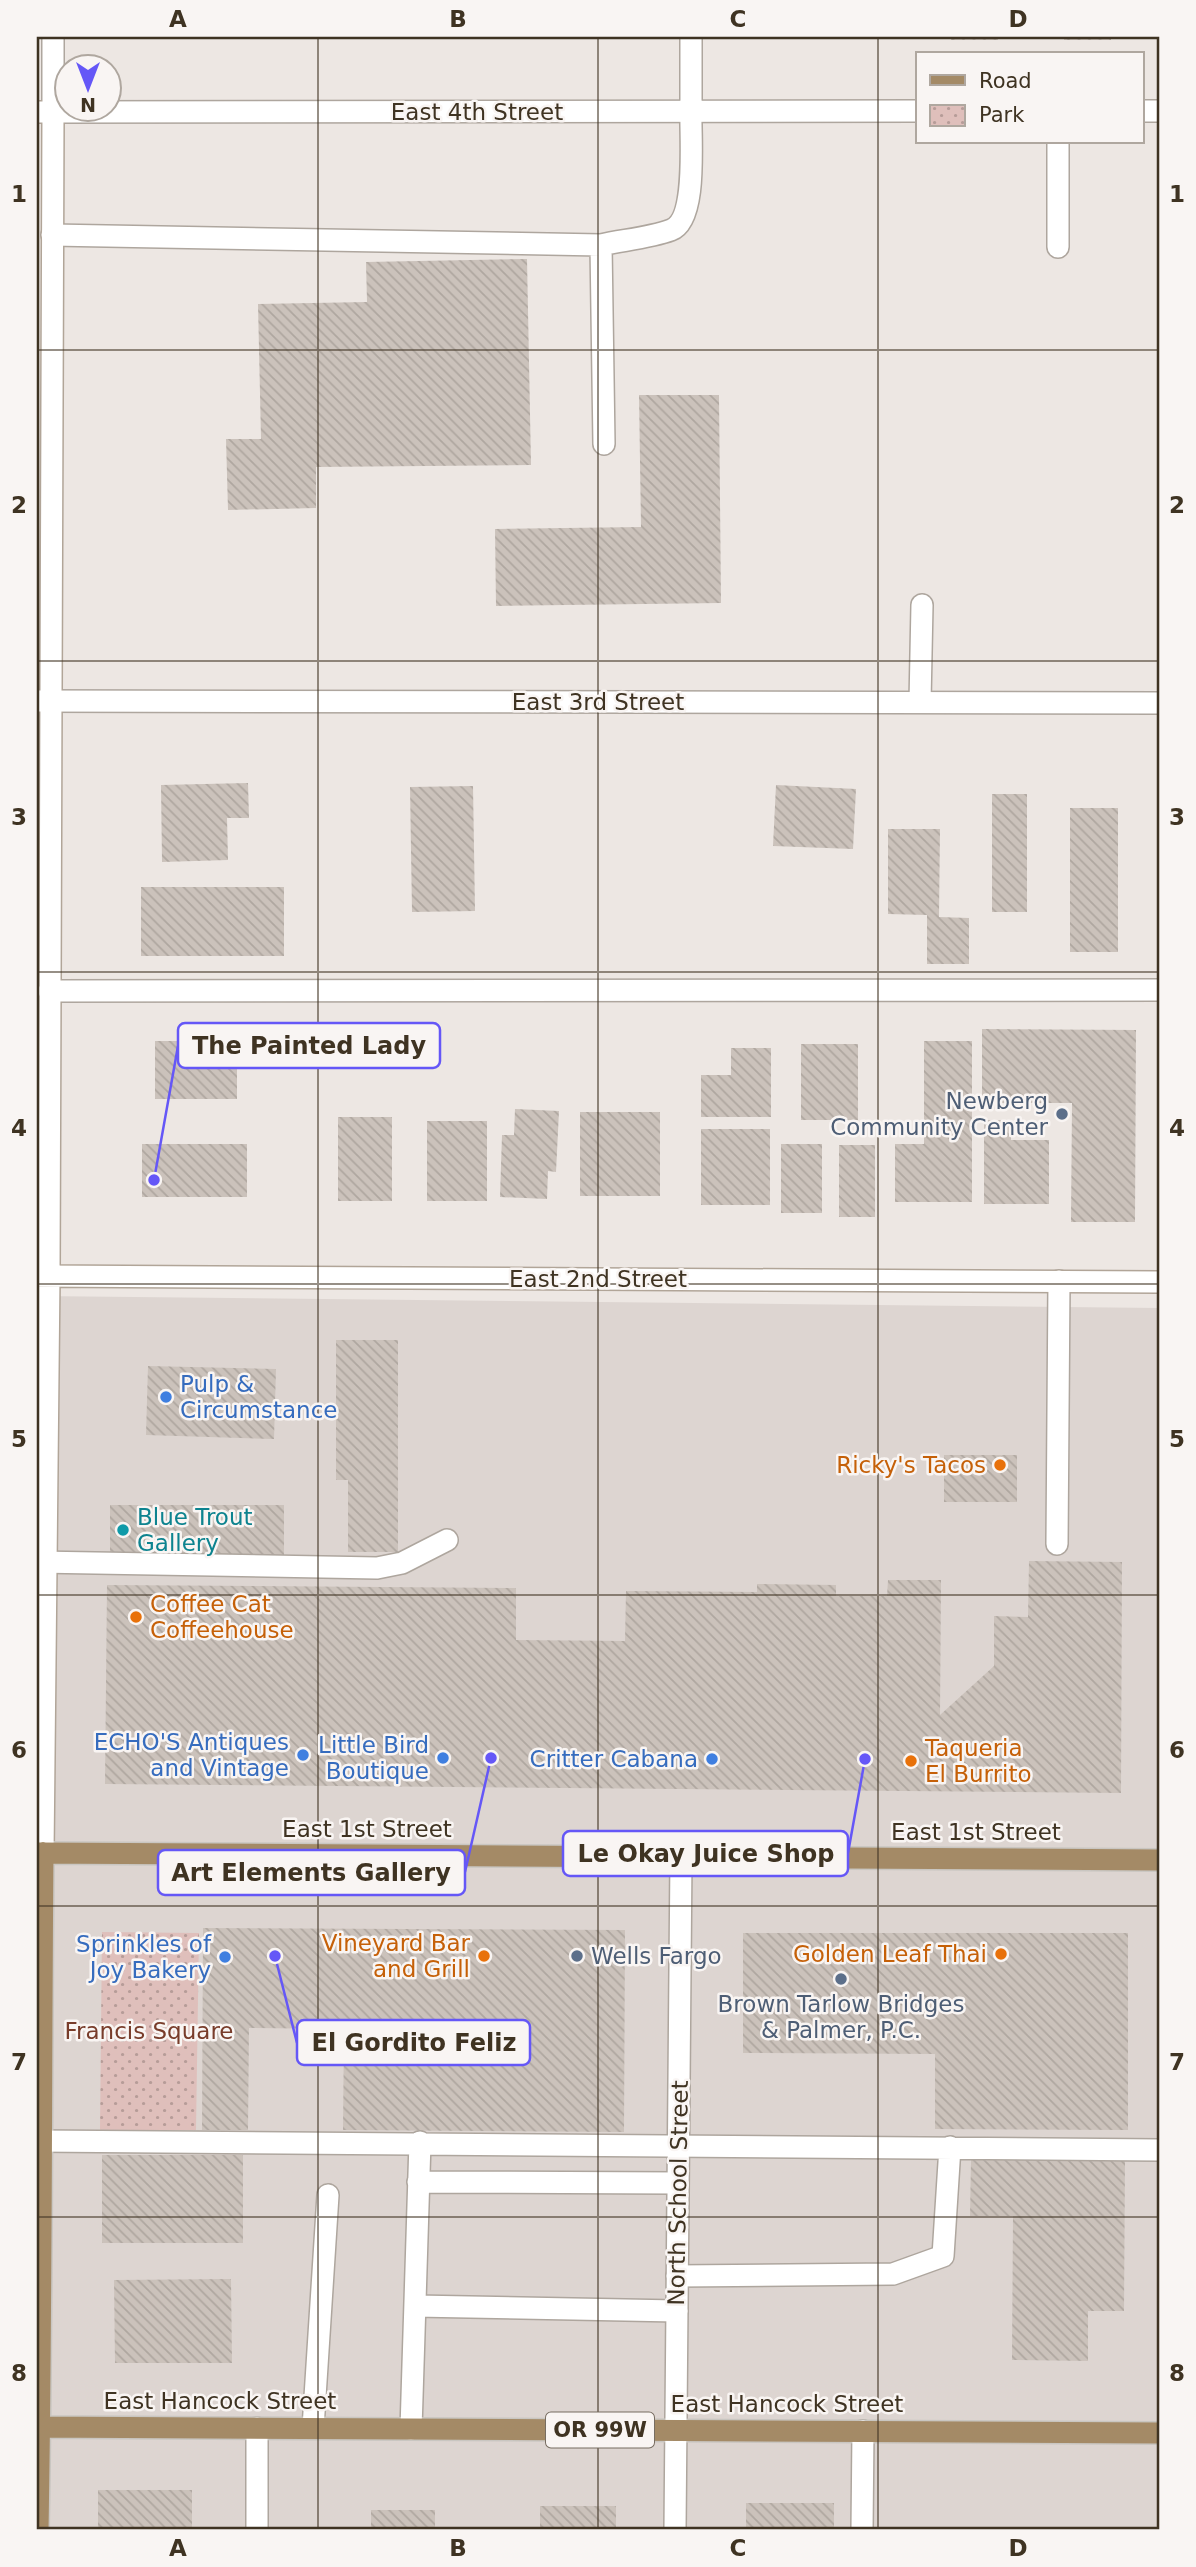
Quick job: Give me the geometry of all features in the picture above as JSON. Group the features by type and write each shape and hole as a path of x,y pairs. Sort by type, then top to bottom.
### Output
{"main road":[{"name":"East 1st Street","path":"40,1853 1159,1860"},
{"path":"38,2530 40,1853"},
{"name":"East Hancock Street","path":"39,2427 1159,2432"}],"street":[{"path":"40,1853 43,1276 50,991 43,701 52,235 45,112 53,37"},
{"path":"52,235 601,245 672,230 683,222 689,202 691,37"},
{"name":"East 4th Street","path":"45,112 916,111"},
{"path":"1058,144 1058,247"},
{"path":"601,245 604,444"},
{"path":"920,702 922,605"},
{"name":"East 3rd Street","path":"43,701 1159,703"},
{"path":"50,991 1159,990"},
{"name":"East 2nd Street","path":"43,1276 1159,1282"},
{"path":"1057,1544 1059,1281"},
{"path":"42,1563 377,1568 402,1563 447,1540"},
{"name":"North School Street","path":"675,2530 681,1857"},
{"path":"38,2141 679,2144 1159,2150"},
{"path":"411,2428 420,2142"},
{"path":"677,2276 893,2274 943,2256 950,2147"},
{"path":"418,2182 678,2183"},
{"path":"313,2428 328,2195"},
{"path":"415,2306 677,2311"},
{"path":"257,2428 257,2530"},
{"path":"862,2530 863,2431"}],"shaded area":[{"path":"37,1296 1159,1308 1159,2530 37,2530"}],"green space":[{"name":"Francis Square","path":"102,1932 199,1933 196,2130 100,2130"}],"building":[{"path":"951,37 998,37 998,40 951,40"},
{"path":"1064,37 1111,37 1111,40 1064,40"},
{"path":"527,259 531,465 316,467 316,508 228,510 226,439 261,439 258,304 367,302 366,262"},
{"path":"639,395 719,395 721,603 496,606 495,529 641,527"},
{"path":"248,783 249,818 227,818 228,860 162,862 161,785"},
{"path":"776,785 856,789 853,849 773,846"},
{"path":"473,786 475,911 412,912 410,787"},
{"path":"992,794 1027,794 1027,912 992,912"},
{"path":"1070,808 1118,808 1118,952 1070,952"},
{"path":"888,829 940,829 939,917 969,918 969,964 927,964 927,915 888,914"},
{"path":"141,887 284,887 284,956 141,956"},
{"path":"982,1029 1136,1030 1135,1222 1071,1222 1072,1103 982,1103"},
{"path":"155,1041 237,1041 237,1099 155,1099"},
{"path":"924,1041 972,1041 972,1202 895,1202 895,1144 924,1144"},
{"path":"801,1044 858,1044 858,1120 801,1120"},
{"path":"731,1048 771,1048 771,1117 701,1117 701,1075 731,1075"},
{"path":"515,1109 559,1111 556,1172 548,1171 547,1199 500,1197 502,1135 514,1135"},
{"path":"580,1112 660,1112 660,1196 580,1196"},
{"path":"338,1117 392,1117 392,1201 338,1201"},
{"path":"984,1120 1011,1120 1011,1140 1049,1140 1049,1204 984,1204"},
{"path":"427,1121 487,1121 487,1201 427,1201"},
{"path":"701,1129 770,1129 770,1205 701,1205"},
{"path":"142,1144 247,1144 247,1197 142,1197"},
{"path":"781,1144 822,1144 822,1213 781,1213"},
{"path":"839,1145 875,1145 875,1217 839,1217"},
{"path":"336,1340 398,1340 398,1552 348,1552 348,1480 336,1480"},
{"path":"148,1366 276,1369 274,1439 146,1435"},
{"path":"944,1455 1017,1455 1017,1502 944,1502"},
{"path":"110,1505 284,1505 284,1556 110,1556"},
{"path":"1029,1561 1122,1562 1121,1793 105,1784 107,1585 516,1588 516,1640 625,1641 626,1591 757,1592 757,1584 836,1585 836,1596 887,1596 888,1580 941,1580 940,1715 994,1666 994,1616 1028,1617"},
{"path":"203,1928 625,1930 624,2132 343,2130 344,2029 249,2028 248,2130 202,2130"},
{"path":"743,1933 1128,1933 1128,2130 935,2129 935,2054 743,2053"},
{"path":"102,2155 243,2155 243,2243 102,2243"},
{"path":"971,2160 1125,2161 1124,2311 1088,2311 1088,2361 1012,2360 1013,2216 970,2216"},
{"path":"231,2279 232,2363 115,2363 114,2280"},
{"path":"98,2490 192,2490 192,2530 98,2530"},
{"path":"746,2503 834,2503 834,2530 746,2530"},
{"path":"540,2506 616,2506 616,2530 540,2530"},
{"path":"371,2510 435,2510 435,2530 371,2530"}],"place":[{"name":"Newberg Community Center","path":"1062,1114"},
{"name":"The Painted Lady","path":"154,1180"},
{"name":"Pulp & Circumstance","path":"166,1397"},
{"name":"Ricky's Tacos","path":"1000,1465"},
{"name":"Blue Trout Gallery","path":"123,1530"},
{"name":"Coffee Cat Coffeehouse","path":"136,1617"},
{"name":"ECHO'S Antiques and Vintage","path":"303,1755"},
{"name":"Little Bird Boutique","path":"443,1758"},
{"name":"Art Elements Gallery","path":"491,1758"},
{"name":"Critter Cabana","path":"712,1759"},
{"name":"Le Okay Juice Shop","path":"865,1759"},
{"name":"Taqueria El Burrito","path":"911,1761"},
{"name":"Golden Leaf Thai","path":"1001,1954"},
{"name":"El Gordito Feliz","path":"275,1956"},
{"name":"Vineyard Bar and Grill","path":"484,1956"},
{"name":"Wells Fargo","path":"577,1956"},
{"name":"Sprinkles of Joy Bakery","path":"225,1957"},
{"name":"Brown Tarlow Bridges & Palmer, P.C.","path":"841,1979"}]}
